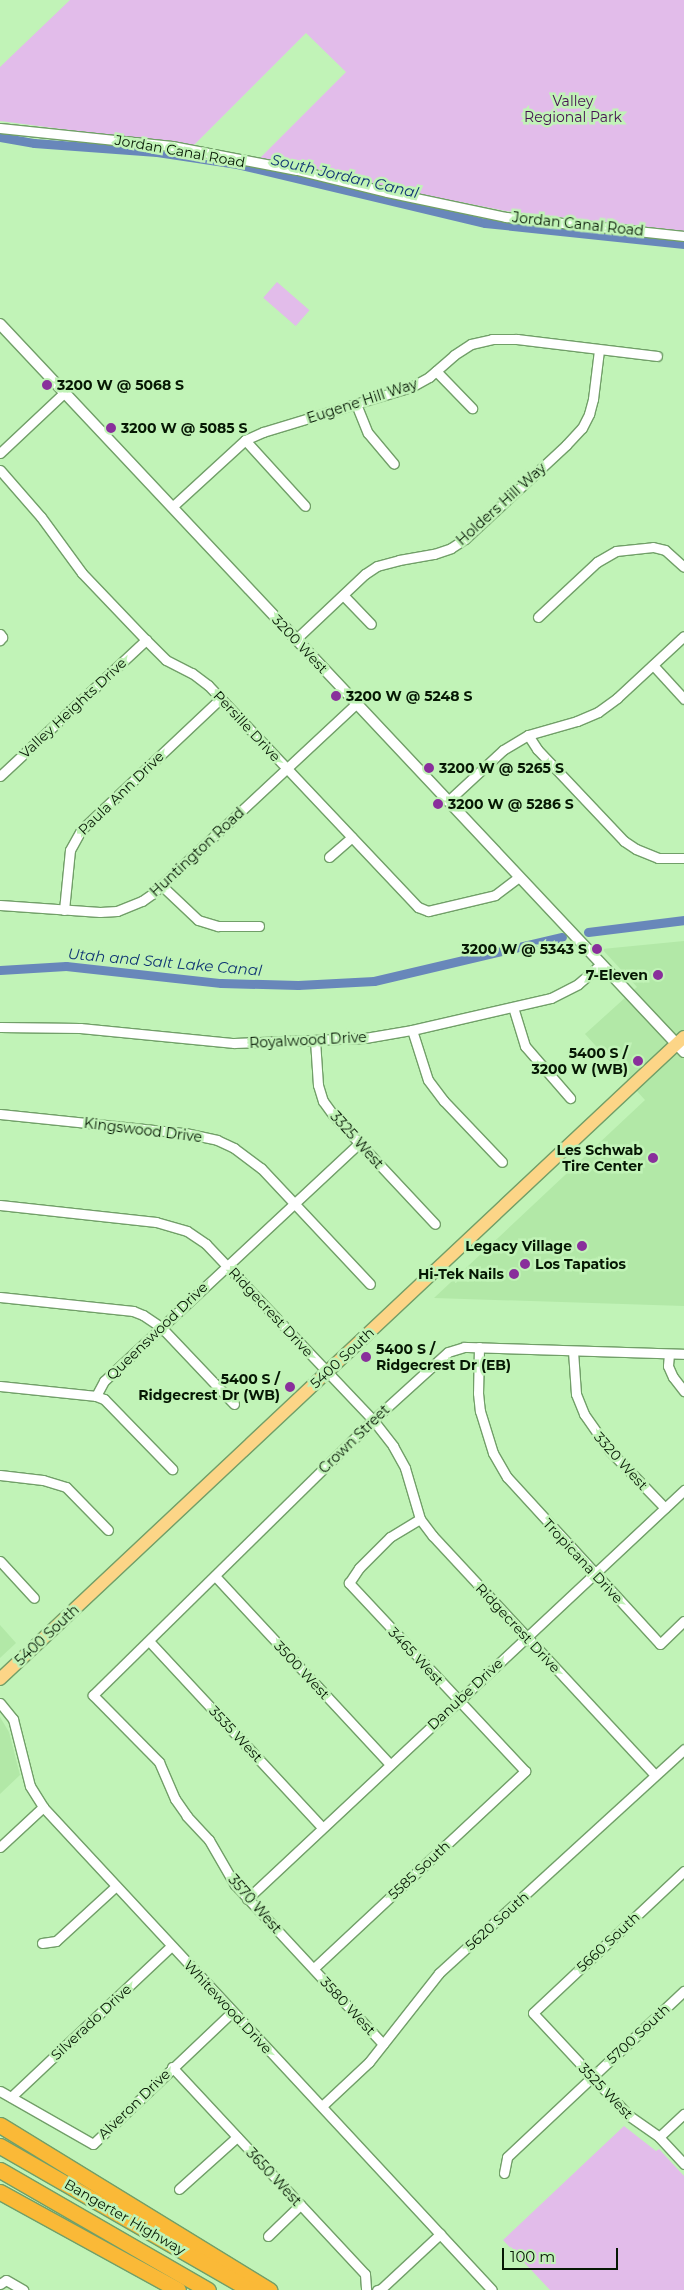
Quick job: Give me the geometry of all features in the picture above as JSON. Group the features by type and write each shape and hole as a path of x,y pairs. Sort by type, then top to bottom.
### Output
{"highway":[{"path":"0,2124 269,2290"},
{"name":"Bangerter Highway","path":"0,2146 250,2290"},
{"name":"Bangerter Highway","path":"0,2170 208,2290"},
{"path":"0,2192 178,2290"}],"main road":[{"name":"5400 South","path":"0,1679 327,1372 682,1044"}],"street":[{"name":"Jordan Canal Road","path":"0,128 172,146 297,170 386,192 506,217 684,236"},
{"name":"3200 West","path":"1,328 65,392 601,964 682,1044"},
{"name":"Eugene Hill Way","path":"172,507 245,440 263,432 411,387 436,371 471,344 492,339 517,339 657,356"},
{"name":"Holders Hill Way","path":"296,639 377,566 434,554 451,548 465,539 566,445 582,428 589,414 593,399 599,350"},
{"path":"436,371 472,408"},
{"path":"0,453 65,392"},
{"path":"356,404 373,442 394,464"},
{"path":"245,440 305,506"},
{"name":"Persille Drive","path":"0,470 41,517 82,573 146,640 166,660 201,678 418,907 428,911 495,895 519,877"},
{"path":"538,617 597,562 616,551 653,547 665,550 684,567"},
{"path":"343,595 371,624"},
{"path":"0,634 2,637 0,640"},
{"path":"448,801 503,750 528,735 577,721 598,712 617,698 684,636"},
{"name":"Valley Heights Drive","path":"0,776 146,640"},
{"path":"653,665 684,699"},
{"name":"Paula Ann Drive","path":"64,910 70,850 81,830 221,698"},
{"name":"Huntington Road","path":"0,905 64,910 117,911 142,901 162,886 356,704"},
{"path":"528,735 537,749 624,841 636,849 658,858 684,858"},
{"path":"329,857 352,837"},
{"path":"162,886 198,920 218,926 259,926"},
{"name":"Royalwood Drive","path":"0,1027 80,1028 234,1043 365,1038 412,1030 513,1007 565,991 601,964"},
{"path":"513,1007 525,1046 570,1098"},
{"path":"412,1030 428,1080 444,1101 502,1162"},
{"name":"3325 West","path":"315,1040 318,1085 323,1101 333,1115 435,1224"},
{"name":"Kingswood Drive","path":"0,1114 193,1134 217,1140 249,1158 370,1284"},
{"name":"Queenswood Drive","path":"96,1396 104,1381 359,1143"},
{"name":"Ridgecrest Drive","path":"0,1205 172,1225 196,1237 227,1265 373,1420 393,1446 404,1468 420,1518 433,1536 655,1775"},
{"path":"0,1297 133,1311 151,1319 161,1327 234,1404"},
{"name":"Crown Street","path":"93,1695 373,1420 448,1352 464,1347 684,1354"},
{"name":"Tropicana Drive","path":"479,1348 478,1393 480,1411 493,1453 507,1477 660,1644 684,1621"},
{"name":"3320 West","path":"573,1351 576,1394 584,1414 610,1451 665,1508"},
{"path":"669,1354 668,1366 673,1377 684,1391"},
{"path":"0,1386 96,1396 111,1404 172,1469"},
{"path":"0,1475 43,1480 66,1488 108,1530"},
{"name":"Danube Drive","path":"247,1899 684,1490"},
{"name":"3465 West","path":"420,1518 390,1537 359,1568 349,1583 525,1771"},
{"path":"0,1561 34,1598"},
{"name":"3500 West","path":"215,1576 390,1764"},
{"name":"3535 West","path":"149,1641 322,1827"},
{"name":"3570 West","path":"93,1695 159,1762 181,1808 209,1840 230,1879 314,1968"},
{"name":"Whitewood Drive","path":"0,1703 13,1719 30,1786 43,1807 492,2290"},
{"name":"5620 South","path":"322,2106 369,2062 439,1973 684,1749"},
{"name":"5585 South","path":"314,1968 525,1771"},
{"path":"0,1848 43,1807"},
{"name":"5660 South","path":"533,2013 684,1871"},
{"path":"42,1943 56,1941 116,1887"},
{"name":"Silverado Drive","path":"11,2097 171,1946"},
{"name":"3580 West","path":"314,1968 383,2044"},
{"name":"5700 South","path":"504,2173 507,2157 684,1992"},
{"name":"Alveron Drive","path":"0,2091 93,2144 232,2012"},
{"name":"3525 West","path":"533,2013 628,2115 659,2137 684,2164"},
{"name":"3650 West","path":"172,2067 365,2274 366,2290"},
{"path":"659,2137 684,2114"},
{"path":"179,2189 237,2137"},
{"path":"268,2236 300,2205"},
{"path":"377,2290 381,2289 440,2234"},
{"path":"3,2282 22,2290"}],"shaded area":[{"path":"684,941 684,1306 434,1298 645,1100 585,1034 637,987 602,949"},
{"path":"0,1625 16,1643 0,1658"},
{"path":"0,1717 9,1732 20,1775 0,1794"}],"green space":[{"name":"Valley Regional Park","path":"70,0 684,0 684,231 506,211 394,189 312,168 258,160 346,72 306,33 193,146 0,121 0,67"},
{"path":"277,282 309,310 296,326 263,298"},
{"path":"624,2126 656,2151 659,2149 684,2176 684,2290 550,2290 503,2240"}],"waterway":[{"name":"South Jordan Canal","path":"0,137 34,143 157,152 237,164 485,223 684,244"},
{"name":"Utah and Salt Lake Canal","path":"588,932 684,920"},
{"name":"Utah and Salt Lake Canal","path":"0,970 66,966 221,983 298,985 374,981 562,937"}],"place":[{"name":"3200 W @ 5068 S","path":"47,385"},
{"name":"3200 W @ 5085 S","path":"111,428"},
{"name":"3200 W @ 5248 S","path":"336,696"},
{"name":"3200 W @ 5265 S","path":"429,768"},
{"name":"3200 W @ 5286 S","path":"438,804"},
{"name":"3200 W @ 5343 S","path":"597,949"},
{"name":"7-Eleven","path":"658,975"},
{"name":"5400 S / 3200 W (WB)","path":"638,1061"},
{"name":"Les Schwab Tire Center","path":"653,1158"},
{"name":"Legacy Village","path":"582,1246"},
{"name":"Los Tapatios","path":"525,1264"},
{"name":"Hi-Tek Nails","path":"514,1274"},
{"name":"5400 S / Ridgecrest Dr (EB)","path":"366,1357"},
{"name":"5400 S / Ridgecrest Dr (WB)","path":"290,1387"}]}
